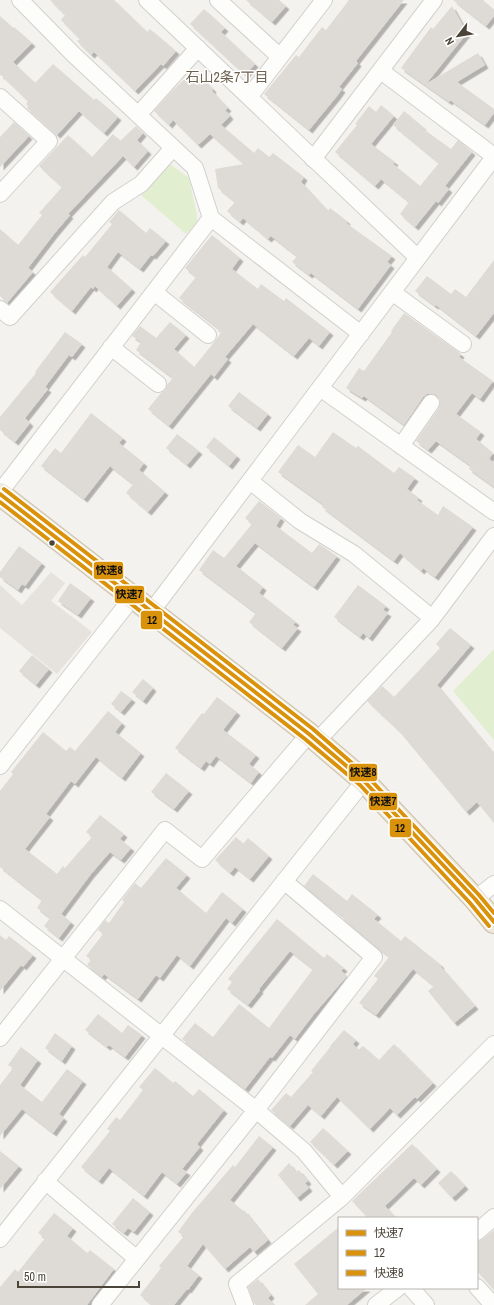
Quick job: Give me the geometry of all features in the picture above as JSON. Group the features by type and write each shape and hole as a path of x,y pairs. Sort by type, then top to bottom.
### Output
{"highway":[{"path":"0,493 132,598 313,738 364,781 475,899 494,922"}],"street":[{"path":"20,0 74,55 195,168 211,218 361,334"},
{"path":"147,0 418,258"},
{"path":"218,0 280,57"},
{"path":"249,97 324,0"},
{"path":"313,159 434,0"},
{"path":"138,115 198,48"},
{"path":"151,612 494,157 381,71"},
{"path":"0,97 49,141 0,194"},
{"path":"0,309 10,317 113,202 141,184 173,148"},
{"path":"0,493 211,218"},
{"path":"154,292 208,335"},
{"path":"392,292 463,344"},
{"path":"111,347 158,384"},
{"path":"320,388 494,512"},
{"path":"401,446 431,403"},
{"path":"250,481 300,521 354,554 432,618"},
{"path":"0,1038 166,830 202,859 313,738 432,618 494,536"},
{"path":"0,766 132,598"},
{"path":"0,1240 160,1036 364,781"},
{"path":"100,1305 256,1110 374,957 284,881"},
{"path":"475,899 494,884"},
{"path":"0,909 256,1110 304,1151 342,1197"},
{"path":"245,1305 237,1284 342,1197 494,1044"},
{"path":"46,1181 137,1259"},
{"path":"478,1231 494,1217"},
{"path":"478,1288 493,1305"},
{"path":"376,1305 397,1289"},
{"path":"412,1289 426,1305"}],"green space":[{"path":"170,164 189,178 197,215 197,223 186,234 141,195"},
{"path":"494,649 494,740 453,691"}],"shaded area":[{"path":"51,572 65,583 51,601 92,632 57,674 0,628 0,585 22,605"}],"building":[{"path":"50,0 114,0 147,32 150,29 176,51 163,66 161,64 135,91 94,52 91,55 77,41 80,39 61,20 65,15"},
{"path":"246,0 279,0 286,6 272,22"},
{"path":"349,0 404,0 356,61 358,63 339,87 342,89 309,130 264,94 296,55 299,57 322,27 326,30"},
{"path":"453,0 483,0 494,10 494,16 486,26"},
{"path":"452,6 467,33 426,84 478,53 485,65 457,82 494,109 494,113 485,125 401,68 431,27 433,29"},
{"path":"204,9 225,28 221,32 255,64 245,75 190,24"},
{"path":"0,16 32,43 13,62 35,83 53,64 94,100 96,98 118,117 104,133 79,111 57,135 27,108 28,106 26,104 28,101 1,75 0,76"},
{"path":"194,70 213,89 212,91 228,108 225,110 230,116 221,125 254,153 258,148 269,157 273,153 304,177 301,182 328,211 330,208 347,221 346,223 392,256 387,262 391,265 358,309 311,273 309,275 292,262 297,256 271,236 268,239 243,218 240,222 227,211 235,202 218,188 215,169 244,164 210,134 198,145 173,120 169,125 154,111"},
{"path":"381,105 394,116 371,144 395,162 393,164 420,186 439,163 393,125 404,111 423,127 422,128 451,149 458,140 472,152 445,186 449,189 438,203 436,201 415,227 400,214 409,202 381,179 375,186 335,152 357,125 355,124 369,106 376,112"},
{"path":"14,122 29,136 0,167 0,137"},
{"path":"136,126 143,133 137,140 148,151 134,167 123,156 68,214 70,215 28,268 33,272 7,303 0,296 0,229 18,245 42,215 39,213 62,187 39,166 68,135 92,157 113,134 120,141"},
{"path":"119,210 146,233 150,228 166,241 153,256 151,255 140,269 118,252 107,267 132,289 117,306 95,286 93,289 91,287 72,311 50,292 83,255 85,257 112,224 109,222"},
{"path":"212,235 240,258 232,269 258,289 261,284 284,301 286,298 330,332 319,346 309,338 294,356 253,324 225,357 228,359 214,377 211,374 169,426 148,409 165,390 173,378 136,350 141,342 132,336 140,326 156,338 170,322 186,335 174,349 194,367 215,341 221,333 218,331 219,329 179,298 196,277 185,268"},
{"path":"494,260 494,313 476,336 436,305 435,306 415,291 427,276 451,294 455,289 466,297"},
{"path":"404,313 461,354 459,357 493,381 480,399 472,393 456,414 481,432 476,439 493,453 489,459 494,463 494,487 469,469 471,466 436,441 428,450 416,441 439,408 440,399 436,395 427,394 423,397 404,425 364,396 362,398 346,388 359,368 364,371"},
{"path":"65,332 82,344 72,357 69,355 45,387 48,389 25,418 30,423 15,442 0,430 0,417 36,373 35,372"},
{"path":"239,392 268,414 257,428 228,406"},
{"path":"91,413 123,438 119,443 144,463 139,470 165,492 148,512 126,493 133,484 110,466 84,499 41,466 55,448 61,453"},
{"path":"333,432 356,448 358,446 394,473 399,467 415,478 407,489 419,498 417,500 438,515 443,506 473,527 435,577 423,568 421,571 400,553 394,561 322,507 324,505 278,472 298,445 315,457"},
{"path":"177,434 199,451 187,465 166,448"},
{"path":"214,437 237,456 229,466 206,447"},
{"path":"259,501 281,518 276,526 312,553 319,544 337,556 314,587 255,543 236,566 263,587 259,593 296,622 293,625 298,628 282,648 249,622 256,613 199,570 213,550 224,558 252,524 245,518"},
{"path":"19,546 42,563 25,586 22,584 18,590 0,577 0,572"},
{"path":"70,583 91,598 78,615 58,601"},
{"path":"358,585 386,606 383,610 388,613 369,638 363,633 360,637 334,617"},
{"path":"450,628 471,645 437,685 494,754 494,823 477,802 466,812 399,731 367,701 382,686 394,697 440,648 436,644"},
{"path":"32,655 49,669 36,685 19,671"},
{"path":"143,679 153,688 143,701 132,692"},
{"path":"121,691 132,699 121,712 111,704"},
{"path":"217,697 237,712 223,730 256,755 249,764 259,772 251,783 216,756 210,764 206,761 201,768 175,748 202,713 204,714"},
{"path":"108,711 122,723 115,732 141,753 122,778 96,757 75,784 71,781 46,814 50,817 25,849 57,874 63,866 65,868 92,837 86,832 100,815 124,834 120,839 131,848 121,860 110,852 91,874 61,914 71,922 59,938 44,926 50,918 37,908 42,900 0,867 0,791 13,774 11,772 43,732 66,751 70,747 75,751"},
{"path":"166,773 189,791 174,809 151,792"},
{"path":"236,837 243,844 248,838 269,856 250,879 235,867 230,873 215,860"},
{"path":"166,858 187,875 176,888 206,913 222,892 243,909 232,923 226,918 190,966 177,955 160,978 156,975 138,999 104,974 102,977 87,965 91,960 86,956 103,934 98,930 105,920 109,923 124,902 122,900 135,883 141,888"},
{"path":"313,874 347,901 352,894 378,915 374,919 401,941 405,936 441,965 440,966 475,1006 454,1023 428,991 434,986 413,969 376,1015 359,1003 378,979 374,976 389,957 344,920 345,918 304,886"},
{"path":"277,919 324,958 327,954 344,968 341,971 347,976 314,1014 295,1039 290,1035 272,1058 270,1057 245,1089 182,1039 195,1023 213,1037 239,1004 269,1028 313,969 290,951 248,1005 227,989 232,982 228,979"},
{"path":"0,935 6,940 9,936 33,955 23,967 21,965 0,991"},
{"path":"98,1014 122,1033 128,1025 142,1035 125,1057 109,1045 107,1047 85,1030"},
{"path":"344,1030 356,1040 353,1044 358,1050 363,1046 379,1060 394,1044 433,1083 417,1099 415,1097 397,1115 390,1108 370,1129 337,1097 321,1116 308,1105 290,1126 271,1110 286,1093 291,1097 313,1072 311,1071"},
{"path":"55,1033 72,1046 62,1061 45,1048"},
{"path":"21,1047 38,1060 20,1085 42,1102 67,1069 83,1081 59,1114 64,1118 53,1133 22,1109 0,1136 0,1085 13,1068 8,1065"},
{"path":"155,1068 173,1083 175,1081 193,1096 199,1089 224,1110 197,1144 200,1147 182,1169 187,1172 177,1184 162,1172 144,1196 109,1168 99,1181 81,1167 110,1131 107,1129 116,1117 120,1120 143,1090 139,1087"},
{"path":"323,1128 348,1151 334,1165 310,1142"},
{"path":"259,1136 273,1147 230,1200 243,1211 244,1210 268,1240 254,1252 250,1247 225,1269 203,1244 187,1266 199,1275 188,1290 187,1289 174,1305 152,1305 140,1295 161,1268 159,1266 184,1236 178,1232 191,1214 233,1165 235,1167"},
{"path":"412,1144 437,1169 421,1185 414,1178 385,1206 395,1217 367,1217 352,1201"},
{"path":"0,1151 19,1166 0,1189"},
{"path":"289,1163 296,1172 299,1170 308,1181 305,1183 309,1188 297,1198 278,1175"},
{"path":"451,1171 465,1186 452,1198 438,1183"},
{"path":"133,1198 150,1212 134,1232 128,1228 124,1233 112,1224"},
{"path":"54,1213 73,1228 67,1236 87,1253 90,1250 114,1269 87,1305 0,1305 0,1287 15,1269 18,1272 45,1238 38,1233"},
{"path":"338,1228 338,1289 366,1289 347,1305 305,1305 318,1294 294,1264"},
{"path":"494,1230 494,1290 478,1272 478,1242"},
{"path":"258,1279 271,1295 268,1298 274,1305 256,1305 254,1303 248,1287"}],"transit line":[{"name":"快速8","path":"4,489 313,729 368,777 479,895 494,913"},
{"name":"快速7","path":"0,494 309,734 364,781 475,899 494,922"},
{"name":"12","path":"0,502 305,739 360,785 470,903 489,926"}],"district":[{"name":"石山2条7丁目","path":"227,77"}]}
